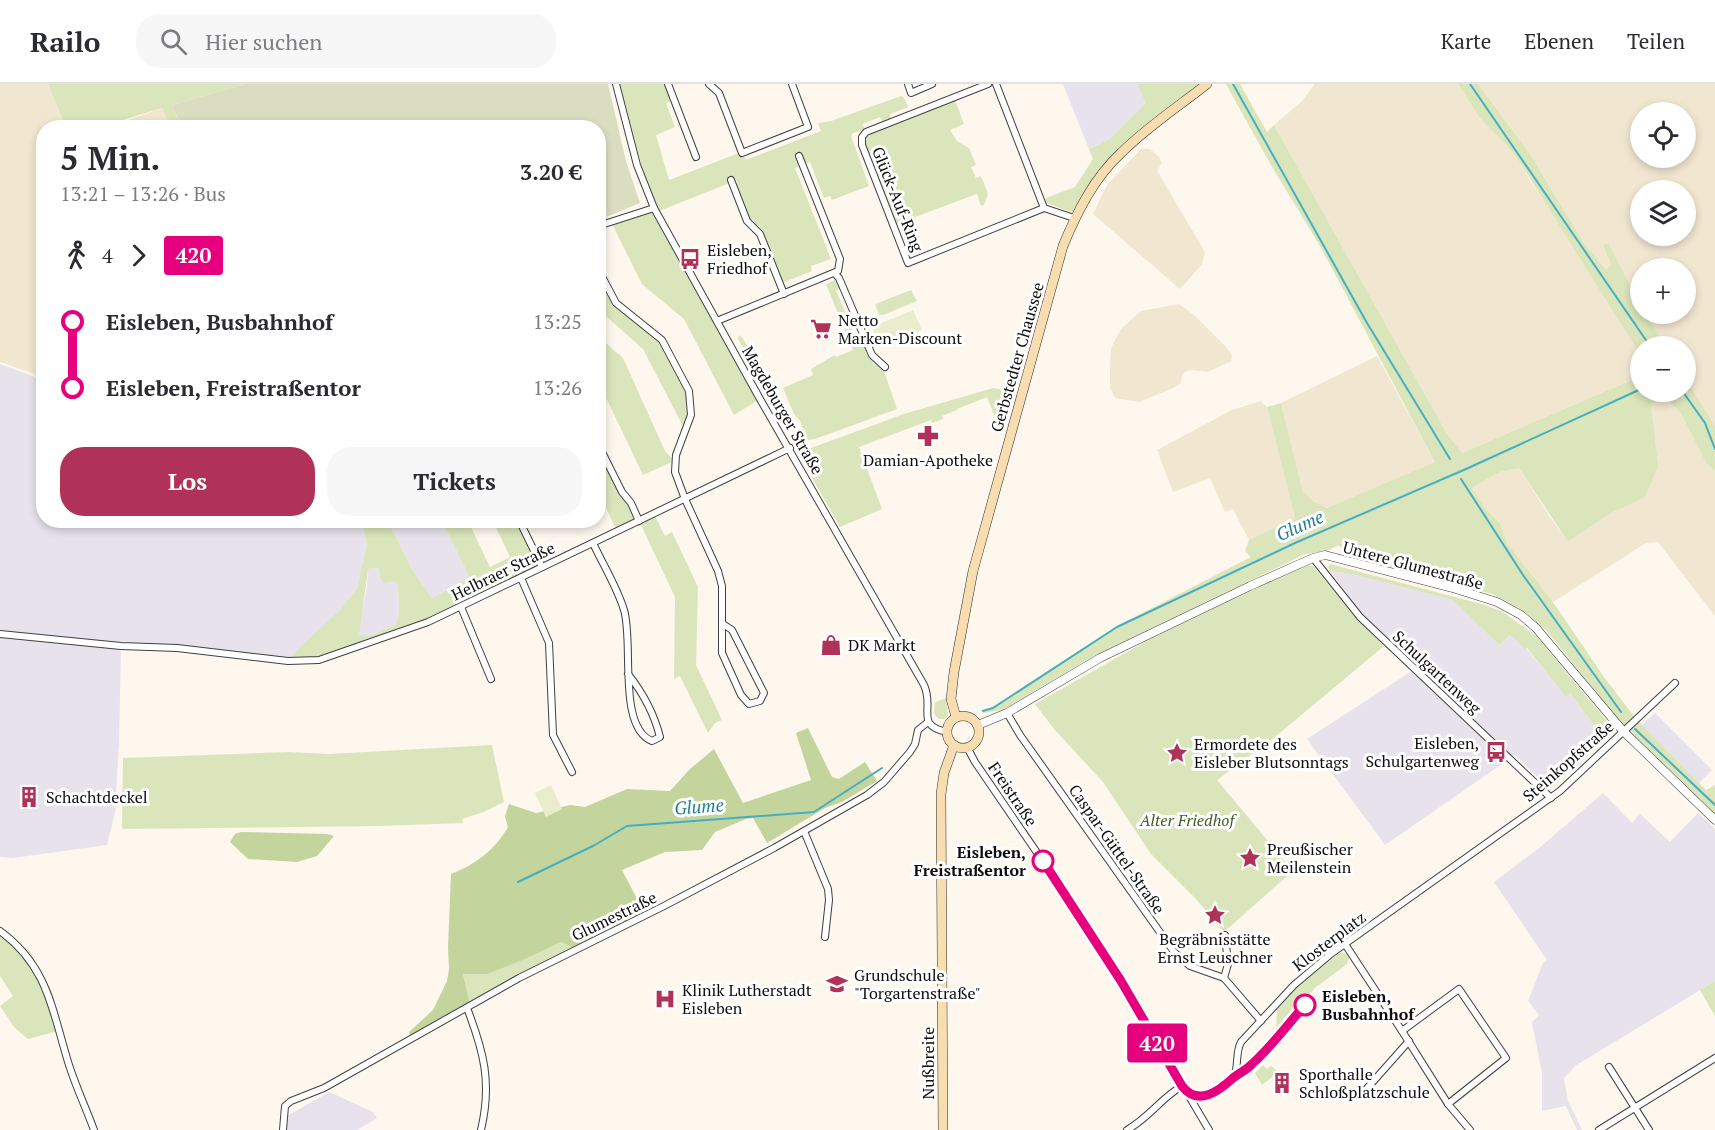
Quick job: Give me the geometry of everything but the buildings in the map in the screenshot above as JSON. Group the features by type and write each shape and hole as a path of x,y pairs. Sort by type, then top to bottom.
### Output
{"main road":[{"name":"Gerbstedter Chaussee","path":"956,717 952,708 952,692 957,650 973,571 1063,246 1074,218 1099,179 1120,153 1207,84"},
{"path":"956,717 969,717 978,725 978,736 972,745 967,747 954,745 949,739 947,732 950,723 956,717"},
{"name":"Nußbreite","path":"943,1130 941,794 944,773 954,745"}],"street":[{"name":"Magdeburger Straße","path":"616,84 637,165 654,208 760,399 924,685 929,697 928,722"},
{"path":"709,84 719,93 742,153 808,127 792,84"},
{"path":"908,84 911,93 932,84"},
{"name":"Glück-Auf-Ring","path":"988,84 866,132 862,138 862,145 908,262 1044,208"},
{"path":"996,84 1044,208 1074,218"},
{"path":"671,85 696,157"},
{"path":"799,156 840,259 837,272 839,278 872,355 885,367"},
{"path":"730,180 747,221 760,234 784,294"},
{"path":"606,223 654,208"},
{"path":"717,321 837,272"},
{"path":"606,284 616,303 662,340 689,391 691,415 675,463 678,482 718,571 722,586 722,653 741,695 749,704 759,701 764,693 732,630 723,624"},
{"name":"Helbraer Straße","path":"0,634 121,646 177,648 288,661 319,660 428,622 790,448"},
{"path":"606,460 639,521"},
{"path":"523,528 542,567"},
{"path":"593,543 625,613 628,674 633,720 645,738 652,741 660,737 658,727 644,695 628,674"},
{"name":"Untere Glumestraße","path":"1007,713 1100,658 1312,558 1325,555 1503,605 1536,628 1625,729 1715,820"},
{"name":"Schulgartenweg","path":"1312,558 1360,617 1551,798"},
{"path":"521,578 549,643 553,735 572,772"},
{"path":"460,607 491,679"},
{"name":"Steinkopfstraße","path":"1474,854 1551,798 1675,683"},
{"path":"978,725 1007,713"},
{"name":"Caspar-Güttel-Straße","path":"1007,713 1020,735 1174,952 1190,966 1224,978"},
{"path":"928,722 936,730 947,732"},
{"name":"Glumestraße","path":"283,1130 285,1106 291,1101 324,1088 519,978 664,906 867,795 884,782 910,752 915,744 918,730 928,722"},
{"name":"Freistraße","path":"967,747 1115,972 1209,1130"},
{"path":"804,831 828,889 830,900 825,937"},
{"name":"Klosterplatz","path":"1234,1077 1239,1045 1306,975 1345,944 1474,854"},
{"path":"0,931 26,955 48,992 70,1067 94,1130"},
{"path":"1225,935 1228,964 1224,978 1261,1021"},
{"path":"1345,944 1448,1104 1470,1130"},
{"path":"1402,1030 1459,989 1506,1058 1448,1104"},
{"path":"467,1008 480,1042 486,1072 487,1096 481,1130"},
{"path":"1127,1130 1146,1118 1183,1088 1198,1096 1212,1094 1224,1087 1252,1065 1289,1023"},
{"path":"1362,1094 1409,1041"},
{"path":"1599,1130 1715,1058"},
{"path":"1609,1067 1649,1130"}],"shaded area":[{"path":"0,84 48,84 63,120 36,120 36,375 0,362"},
{"path":"1063,84 1138,84 1145,103 1110,139 1089,149"},
{"path":"1315,84 1458,84 1479,117 1514,152 1630,338 1630,381 1462,453 1446,432 1274,125 1301,102"},
{"path":"1478,84 1715,84 1715,426 1696,395 1696,336 1659,336 1652,324 1696,324 1696,258 1630,258 1630,288 1603,245 1611,265 1608,270 1584,243 1530,154"},
{"path":"162,108 168,120 128,120"},
{"path":"1141,149 1150,149 1159,157 1162,163 1157,171 1205,252 1202,264 1180,289 1093,214 1107,185"},
{"path":"1179,304 1194,315 1225,346 1232,356 1231,361 1208,372 1191,370 1185,372 1181,383 1139,402 1115,398 1110,388 1111,348 1121,329 1141,311"},
{"path":"1377,356 1435,462 1328,508 1314,503 1303,492 1281,403"},
{"path":"0,364 36,377 36,528 364,528 367,544 357,588 340,610 288,661 177,648 121,646 115,813 107,845 13,858 0,857"},
{"path":"1261,401 1267,407 1295,518 1249,540 1233,509 1225,512 1210,478 1173,492 1157,450 1232,410"},
{"path":"1670,402 1681,414 1706,463 1715,471 1715,616 1658,542 1646,543 1553,602 1507,543 1500,523 1485,508 1472,488 1500,472 1519,468 1568,542 1611,513 1644,498 1653,434 1651,404"},
{"path":"392,528 445,528 470,578 432,598 413,571"},
{"path":"368,569 379,569 380,577 398,583 399,611 396,625 370,636 358,635"},
{"path":"1330,571 1351,574 1453,600 1499,645 1510,635 1526,648 1566,696 1570,693 1604,739 1581,763 1549,789 1515,755 1385,845 1307,739 1418,667 1362,614"},
{"path":"1655,713 1712,770 1699,783 1641,725"},
{"path":"1603,793 1632,823 1640,814 1670,842 1698,813 1715,829 1715,981 1575,1066 1564,1078 1568,1101 1582,1130 1577,1130 1566,1106 1542,1111 1542,1074 1532,1022 1539,1015 1528,1001 1543,963 1547,960 1494,882 1538,849"},
{"path":"329,1092 373,1112 377,1118 357,1130 285,1130 287,1116"}],"green space":[{"path":"48,84 245,84 172,105 179,120 168,120 162,108 123,120 63,120"},
{"path":"245,84 608,84 626,161 640,203 606,217 606,120 179,120 172,105"},
{"path":"620,84 664,84 671,101 666,103 675,127 656,135 669,180 739,153 743,154 746,160 821,131 818,123 831,121 901,96 908,107 890,114 891,120 883,123 880,117 863,124 865,130 853,133 851,136 869,186 832,200 830,196 824,198 810,162 795,168 831,259 811,266 812,271 782,283 759,225 756,226 753,219 749,221 736,186 737,180 659,211 641,163"},
{"path":"1138,84 1200,84 1120,149 1075,210 1071,212 1047,203 1046,198 1075,187 1093,159 1089,149 1110,139 1145,103"},
{"path":"1226,84 1240,84 1267,132 1274,125 1446,432 1462,453 1630,381 1630,402 1656,402 1651,404 1658,467 1644,498 1611,513 1568,542 1519,468 1500,472 1472,488 1485,508 1500,523 1507,543 1553,602 1636,719 1706,790 1715,785 1715,814 1621,723 1547,631 1521,609 1492,594 1345,554 1339,545 1326,551 1305,554 1092,657 1003,710 983,713 982,710 992,707 1117,626 1251,557 1245,551 1249,540 1295,518 1267,407 1281,403 1303,492 1314,502 1327,508 1435,462 1320,246 1272,167"},
{"path":"1458,84 1478,84 1530,154 1584,243 1606,270 1611,265 1603,245 1608,243 1630,285 1630,324 1652,324 1659,336 1630,336 1630,338 1514,153 1479,117"},
{"path":"955,100 964,124 950,130 957,141 969,148 976,165 971,167 976,178 981,176 988,194 984,205 981,206 977,194 896,224 865,142 872,132"},
{"path":"654,208 760,399 734,415 684,319 642,284 611,222"},
{"path":"837,279 841,288 836,290 859,347 864,346 873,363 884,371 897,409 815,439 806,440 800,421 794,414 783,388 813,375 811,369 835,355 836,357 853,350 826,284"},
{"path":"606,284 616,303 662,340 689,391 691,403 685,430 643,349 606,316"},
{"path":"911,290 917,301 879,315 875,304"},
{"path":"913,310 922,330 880,347 872,327"},
{"path":"739,335 792,423 791,427 787,425 738,339"},
{"path":"606,343 623,358 665,451 674,461 643,475 606,398"},
{"path":"993,388 1015,394 1007,422 1001,424 997,422 987,397 942,416 943,419 932,423 931,420 859,447 882,509 840,527 803,462 803,451 904,414"},
{"path":"1696,395 1715,426 1715,471 1706,463 1681,414 1670,402 1696,402"},
{"path":"606,457 631,503 644,518 654,514 665,536 672,532 698,587 696,665 722,720 715,723 708,733 680,676 674,679 675,597 639,521 617,531 606,508"},
{"path":"364,528 392,528 413,571 432,598 470,578 445,528 471,528 490,567 510,557 496,528 522,528 542,567 460,607 319,660 288,661 340,610 357,588 367,544","holes":["368,569 379,569 384,583 393,581 398,584 399,611 396,625 370,636 359,635"]},
{"path":"1330,564 1485,605 1503,612 1536,636 1607,721 1608,728 1604,739 1570,693 1566,697 1527,648 1525,649 1510,635 1499,645 1453,600 1351,574 1330,571 1328,567"},
{"name":"Alter Friedhof","path":"1305,565 1313,566 1355,617 1384,646 1275,737 1217,780 1293,871 1224,932 1196,899 1151,854 1103,782 1054,729 1035,704 1150,639"},
{"path":"946,698 948,715 945,719 939,719 934,714 935,702"},
{"path":"808,728 832,777 839,779 865,762 877,781 842,802 825,808 767,843 753,818 746,819 715,832 702,850 665,852 622,870 644,912 574,948 561,942 487,974 463,974 470,1004 410,1036 409,1032 433,1010 447,981 451,874 476,861 497,843 508,827 505,816 509,804 536,813 570,805 585,807 627,789 670,791 690,769 714,749 743,803 811,780 796,733"},
{"path":"492,745 504,802 462,819 463,823 123,829 122,826 123,758 288,752 329,754"},
{"path":"551,785 562,809 546,817 535,793"},
{"path":"241,832 334,836 317,856 297,862 248,859 230,842 235,834"},
{"path":"0,931 30,951 52,992 62,1030 28,1039 14,1027 0,1006 13,996 0,976"},
{"path":"561,942 574,948 516,976 470,1004 463,974 487,973 530,957"},
{"path":"1341,952 1347,954 1349,958 1347,964 1315,988 1276,1033 1277,1008 1301,983"},
{"path":"1715,981 1715,1016 1700,990"},
{"path":"1263,1065 1267,1069 1271,1066 1278,1072 1262,1085 1255,1073"}],"waterway":[{"path":"1233,84 1367,323 1450,459"},
{"path":"1470,84 1643,336"},
{"name":"Glume","path":"983,711 993,708 1117,627 1295,543 1466,469 1630,394"},
{"name":"Glume","path":"1690,402 1705,423 1715,449"},
{"path":"1461,479 1523,575 1621,712"},
{"path":"1635,729 1715,805"},
{"name":"Glume","path":"518,882 593,846 627,826 814,812 882,768"}],"bus line":[{"name":"420","path":"1043,861 1121,981 1182,1086 1192,1095 1205,1096 1220,1091 1234,1077 1252,1065 1305,1005"}],"place":[{"name":"Eisleben, Friedhof","path":"690,259"},
{"name":"Netto Marken-Discount","path":"821,329"},
{"name":"Damian-Apotheke","path":"928,436"},
{"name":"DK Markt","path":"831,645"},
{"name":"Eisleben, Schulgartenweg","path":"1496,752"},
{"name":"Ermordete des Eisleber Blutsonntags","path":"1177,753"},
{"name":"Schachtdeckel","path":"29,797"},
{"name":"Preußischer Meilenstein","path":"1250,858"},
{"name":"Eisleben, Freistraßentor","path":"1043,861"},
{"name":"Begräbnisstätte Ernst Leuschner","path":"1215,915"},
{"name":"Grundschule \"Torgartenstraße\"","path":"837,984"},
{"name":"Klinik Lutherstadt Eisleben","path":"665,999"},
{"name":"Eisleben, Busbahnhof","path":"1305,1005"},
{"name":"Sporthalle Schloßplatzschule","path":"1282,1083"}]}
